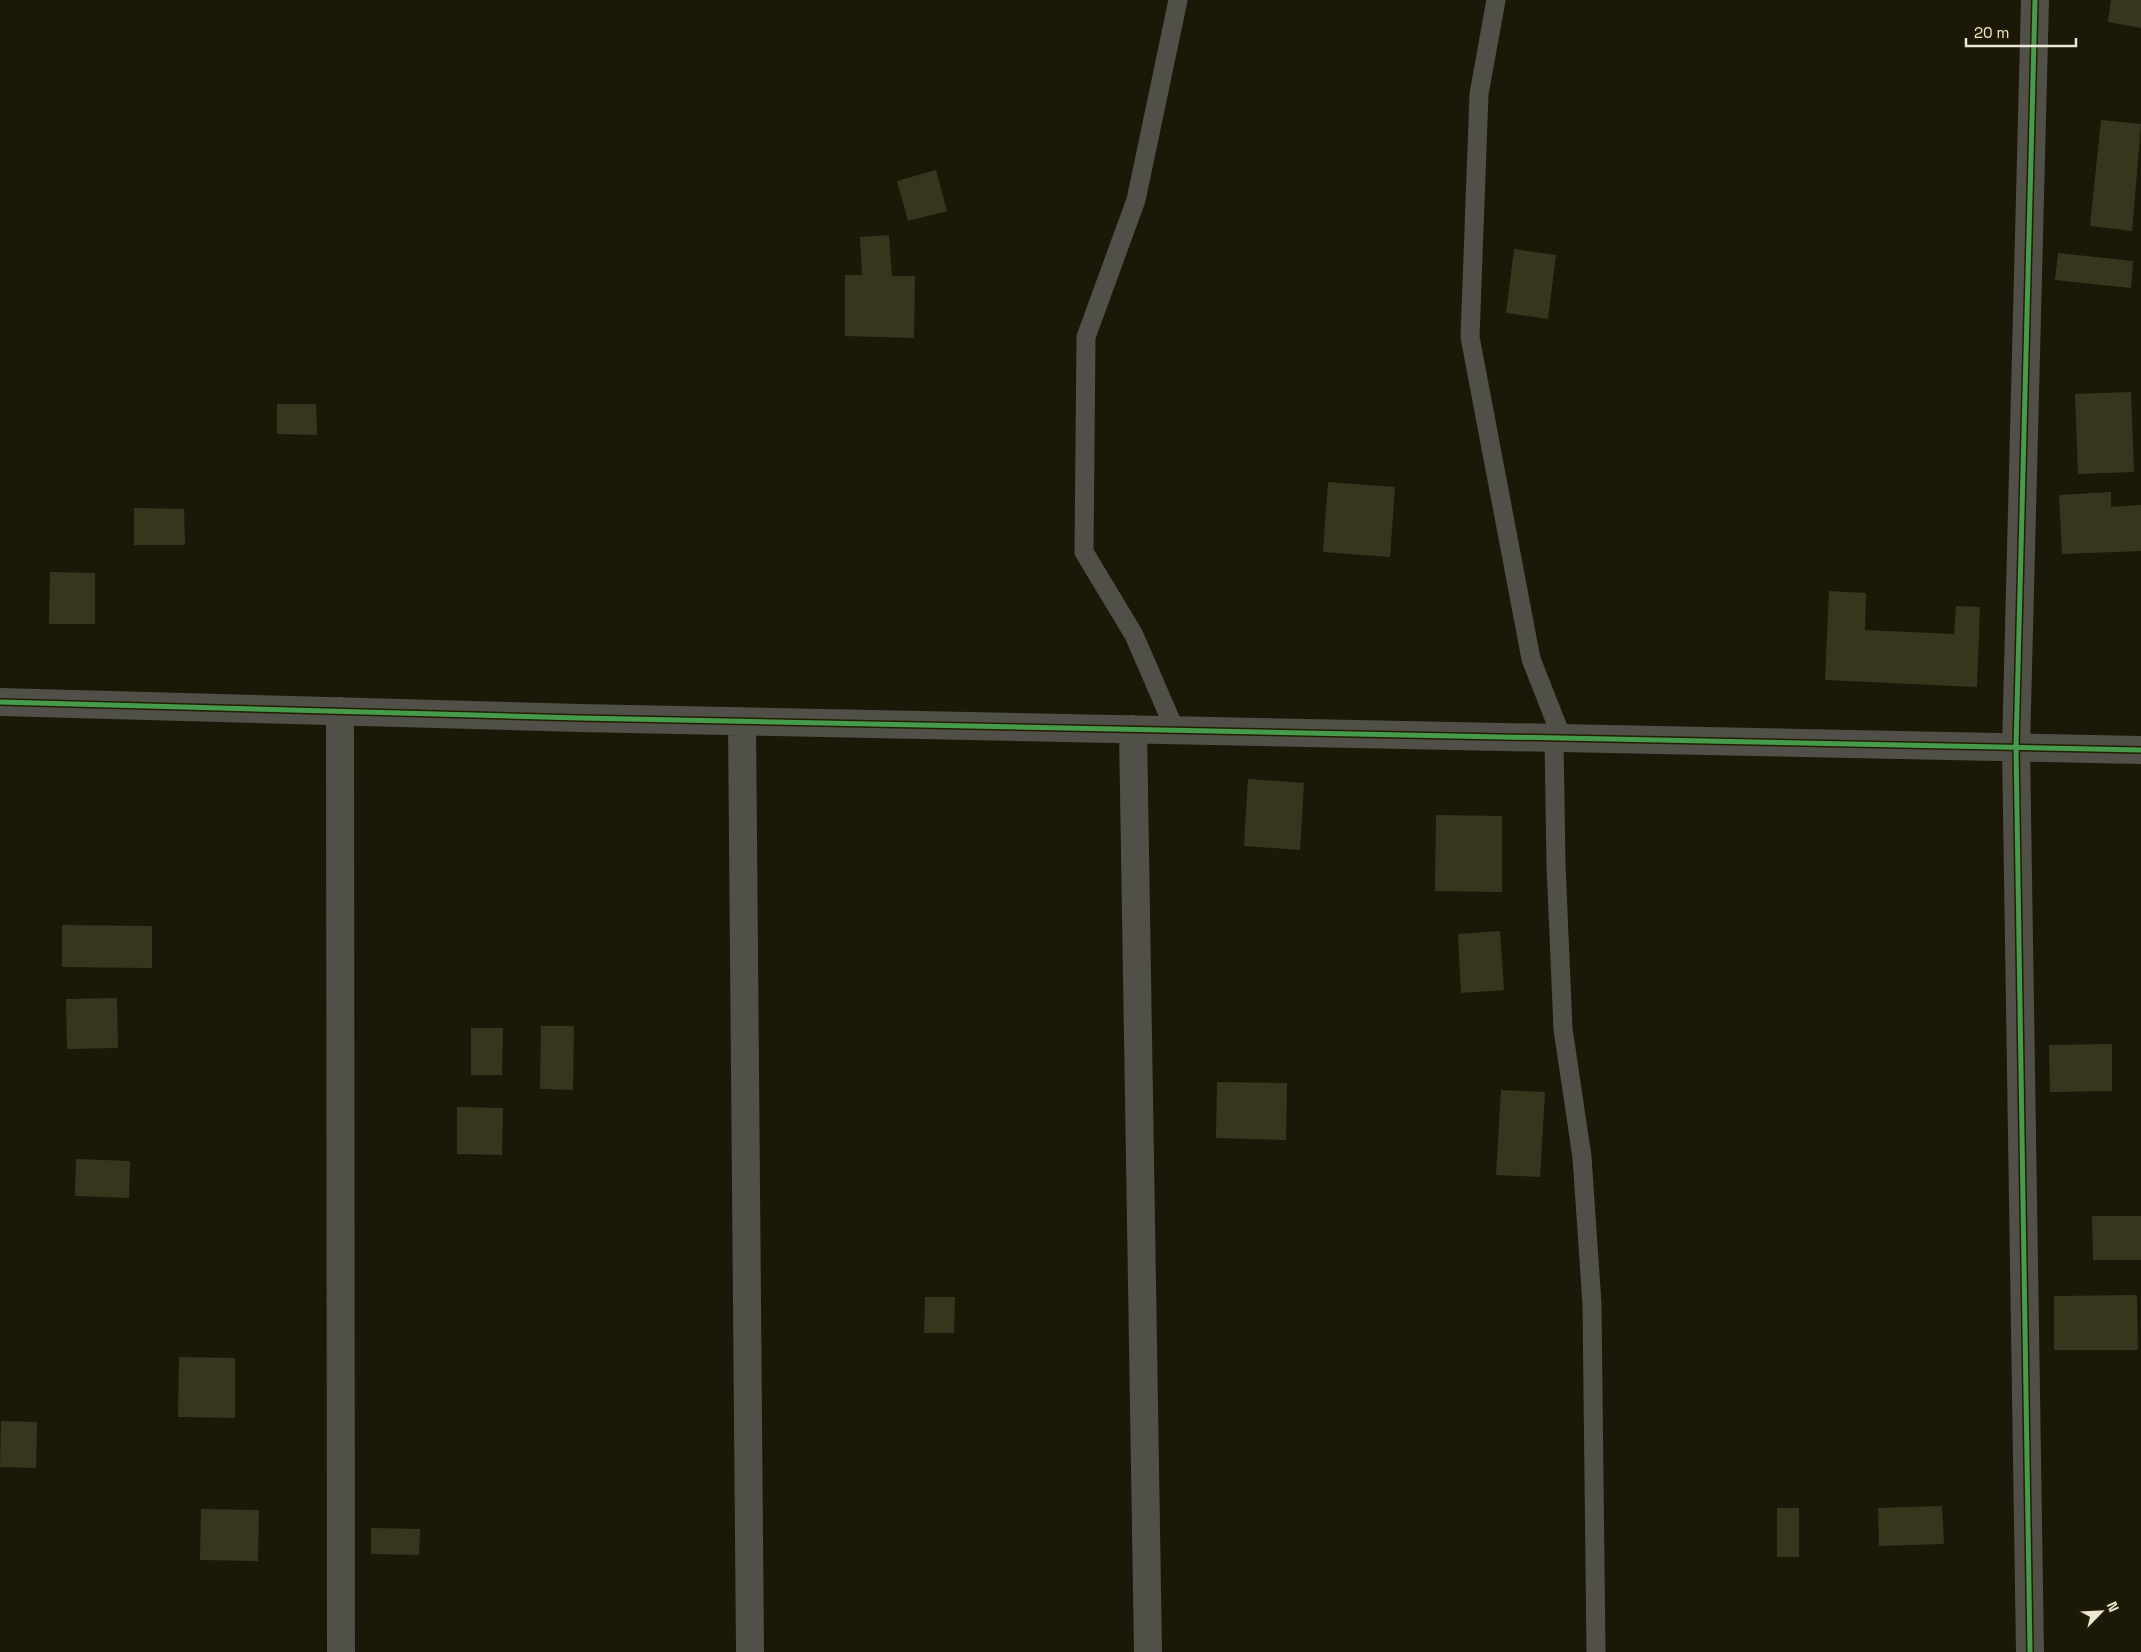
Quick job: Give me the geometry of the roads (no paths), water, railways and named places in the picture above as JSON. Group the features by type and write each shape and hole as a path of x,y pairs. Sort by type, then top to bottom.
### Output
{"street":[{"path":"2030,1652 2016,747 2035,0"},
{"path":"0,702 742,721 2141,750"},
{"path":"340,711 341,1652"},
{"path":"742,721 750,1652"},
{"path":"1133,729 1148,1652"}],"lane":[{"path":"1174,730 1134,635 1084,552 1084,542 1086,337 1136,200 1178,0"},
{"path":"1496,0 1479,94 1470,337 1531,659 1558,738 1556,865 1563,1029 1582,1157 1592,1304 1596,1652"}]}
